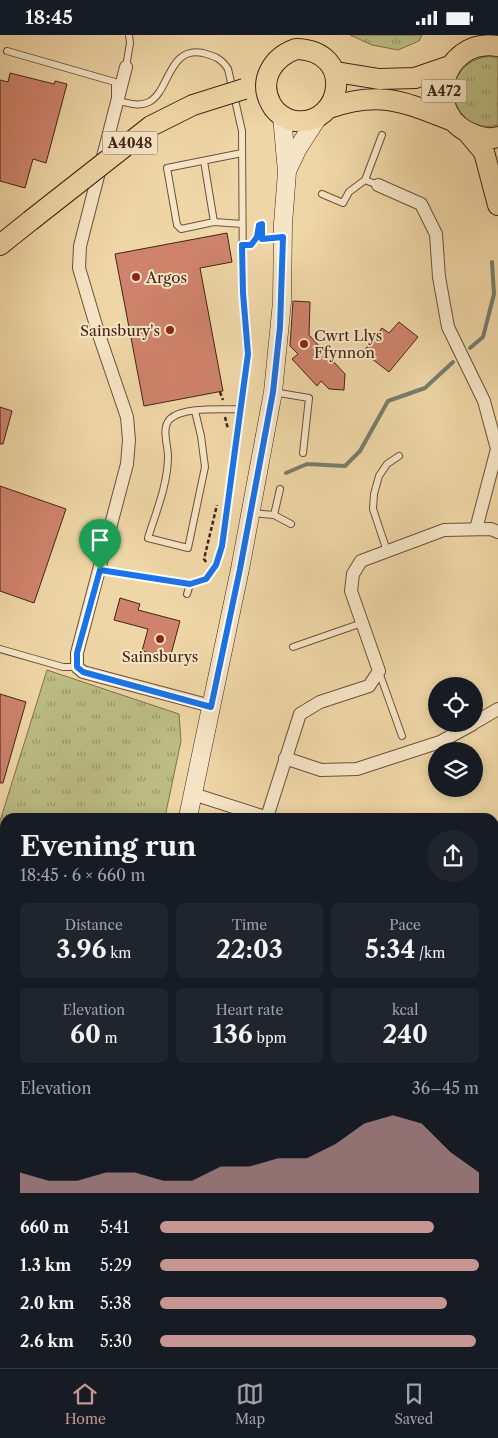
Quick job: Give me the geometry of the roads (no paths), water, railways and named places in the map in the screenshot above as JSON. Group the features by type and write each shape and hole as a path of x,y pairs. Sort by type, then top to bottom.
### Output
{"main road":[{"name":"A472","path":"468,35 446,76 444,99 447,110 484,152 498,205"},
{"path":"336,72 379,79 415,78 455,60 477,47 498,46"},
{"path":"287,172 298,148 323,113 335,89 336,72 329,61 320,54 308,49 296,49 286,53 277,60 270,70 267,82 269,101 282,116 298,121 308,121 323,113 354,100 379,98 416,106 481,137 498,137"},
{"name":"A4048","path":"0,245 151,126 193,105 267,82"},
{"path":"189,813 251,513 273,392 281,311 287,172 282,116"}],"street":[{"path":"126,67 80,247 79,268 98,332 127,417 129,439 127,464 77,653 77,667 83,672 211,707"},
{"path":"378,185 421,204 436,234 439,277 448,327 484,401 497,449 476,529"},
{"path":"267,813 300,714 320,702 369,686 379,671 351,591 353,574 361,561 444,529 492,529 498,532"},
{"path":"483,718 498,710"},
{"path":"286,758 321,770 357,769 440,742 457,732"},
{"path":"193,795 253,813"}],"lane":[{"path":"126,67 130,43 129,35"},
{"path":"7,51 114,82 115,97 118,101 139,105 150,101 161,90 173,65 181,58 195,52 216,56 224,62 228,69 242,131 243,293 248,354 222,546 216,565 206,579 190,584 100,570"},
{"path":"322,194 343,203 349,192 365,180 382,135"},
{"path":"242,153 167,168 177,225 181,229 214,222 242,224"},
{"path":"204,161 214,222"},
{"path":"365,180 378,185"},
{"path":"273,392 309,398 303,453"},
{"path":"195,411 201,436 205,467 188,548 148,538 165,481 168,456 165,426 170,419 181,414 195,411 241,409"},
{"path":"387,551 373,509 374,494 379,476 387,463 399,456"},
{"path":"274,515 280,489"},
{"path":"251,513 274,515 292,524"},
{"path":"187,594 190,584"},
{"path":"293,647 362,623"},
{"path":"0,649 63,667 77,667"},
{"path":"379,671 402,737"}],"waterway":[{"path":"470,348 483,337 494,294 492,262"},
{"path":"286,473 307,464 345,466 360,451 388,401 425,388 453,362"}],"place":[{"name":"Argos","path":"136,277"},
{"name":"Sainsbury's","path":"170,330"},
{"name":"Cwrt Llys Ffynnon","path":"304,344"},
{"name":"Sainsburys","path":"160,639"}]}
